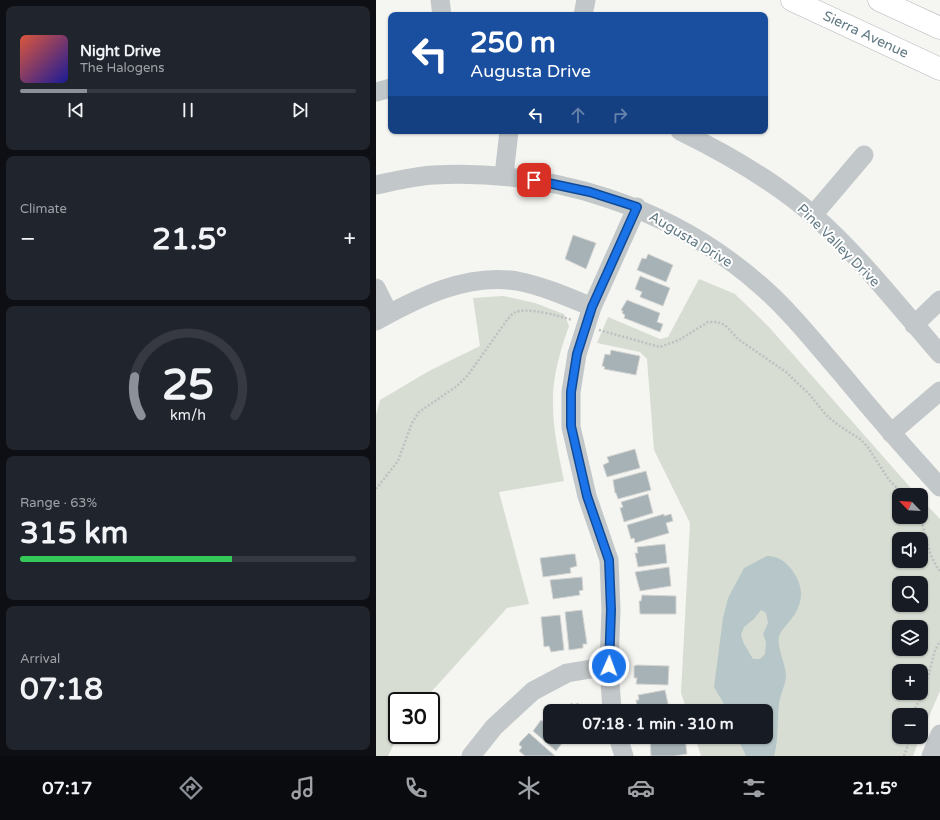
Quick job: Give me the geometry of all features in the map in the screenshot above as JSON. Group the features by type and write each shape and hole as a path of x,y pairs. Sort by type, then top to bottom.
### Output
{"main road":[{"name":"Sierra Avenue","path":"792,0 940,69"},
{"path":"879,0 940,28"}],"street":[{"path":"440,0 442,12"},
{"path":"584,12 586,0"},
{"path":"376,92 388,89"},
{"path":"504,175 509,134"},
{"name":"Pine Valley Drive","path":"704,136 734,160 785,193 813,215 853,255 940,354"},
{"path":"813,215 864,155"},
{"name":"Augusta Drive","path":"376,184 432,175 504,175 549,182 590,192 637,207 680,229 722,255 760,285 792,317 891,433 940,487"},
{"path":"612,704 609,666 611,610 609,560 587,496 571,426 571,392 577,354 592,307 637,207"},
{"path":"376,288 383,317 442,289 459,284 496,280 517,281 532,285 592,307"},
{"path":"914,325 940,300"},
{"path":"891,433 940,391"},
{"path":"471,756 494,726 533,692 567,673 609,666"},
{"path":"931,756 940,734"},
{"path":"620,744 624,756"}],"path":[{"path":"376,489 398,461 412,422 419,412 457,386 468,375 513,313 531,311 566,318"},
{"path":"602,332 660,347 679,340 708,322 717,322 725,325 738,339 786,372 838,425 860,439 867,446 886,475 898,488"},
{"path":"922,524 929,551 934,563 940,571"},
{"path":"915,708 927,687 934,653 940,640"},
{"path":"904,756 908,744"}],"shaded area":[{"path":"699,279 735,294 768,326 911,488 892,488 892,524 928,524 928,506 940,519 940,691 928,719 928,708 892,708 892,744 917,744 913,756 701,756 697,744 773,744 773,704 685,704 681,693 690,523 654,450 647,359 640,352 597,343 608,317 660,339 668,337"},
{"path":"503,296 535,303 564,314 569,326 557,365 553,394 553,414 558,453 564,481 499,492 529,604 507,608 431,692 388,692 388,744 394,744 388,756 376,756 376,415 380,400 429,371 480,346 473,298"},
{"path":"767,556 778,558 787,564 799,583 801,596 798,609 779,637 779,646 786,675 779,704 776,750 774,756 746,756 740,744 773,744 773,704 724,704 714,687 723,618 728,598 744,568","holes":["761,610 766,613 768,623 763,634 766,642 765,654 760,659 753,659 744,644 741,635 744,627 754,619"]}],"building":[{"path":"573,235 596,243 586,269 565,259"},
{"path":"648,254 673,265 666,282 637,270 642,258 646,259"},
{"path":"640,276 670,288 663,306 640,297 642,292 635,289"},
{"path":"627,300 660,313 657,322 663,324 660,332 624,318 625,315 621,310"},
{"path":"611,350 640,356 636,375 604,369 605,367 602,366 605,354 610,355"},
{"path":"635,449 640,468 607,477 603,465 609,462 607,457"},
{"path":"646,471 651,490 618,499 615,493 613,480"},
{"path":"648,494 653,513 624,522 620,508 623,507 621,502"},
{"path":"664,514 664,516 671,514 673,521 666,523 669,533 635,543 634,538 631,539 627,525"},
{"path":"665,544 667,563 638,567 635,553 638,553 637,547"},
{"path":"575,554 577,566 570,568 571,573 543,577 540,558"},
{"path":"669,567 671,586 640,591 635,572"},
{"path":"582,577 583,590 579,591 580,595 553,599 550,580"},
{"path":"642,595 676,596 676,614 640,614 639,601 641,601"},
{"path":"582,610 587,644 583,644 583,648 569,650 565,612"},
{"path":"560,615 564,650 551,652 549,646 544,647 541,617"},
{"path":"634,666 669,666 668,685 636,684 637,678 634,678"},
{"path":"665,690 668,704 637,704 636,700 639,700 638,695"},
{"path":"541,720 543,721 543,740 533,731"},
{"path":"529,733 555,756 525,756 519,751 522,747 519,745 520,742"},
{"path":"548,744 562,744 556,751"},
{"path":"650,744 686,744 687,754 674,756 651,756"}],"route":[{"path":"534,180 590,192 637,207 592,307 577,354 571,392 571,426 587,496 609,560 611,610 609,666"}]}
